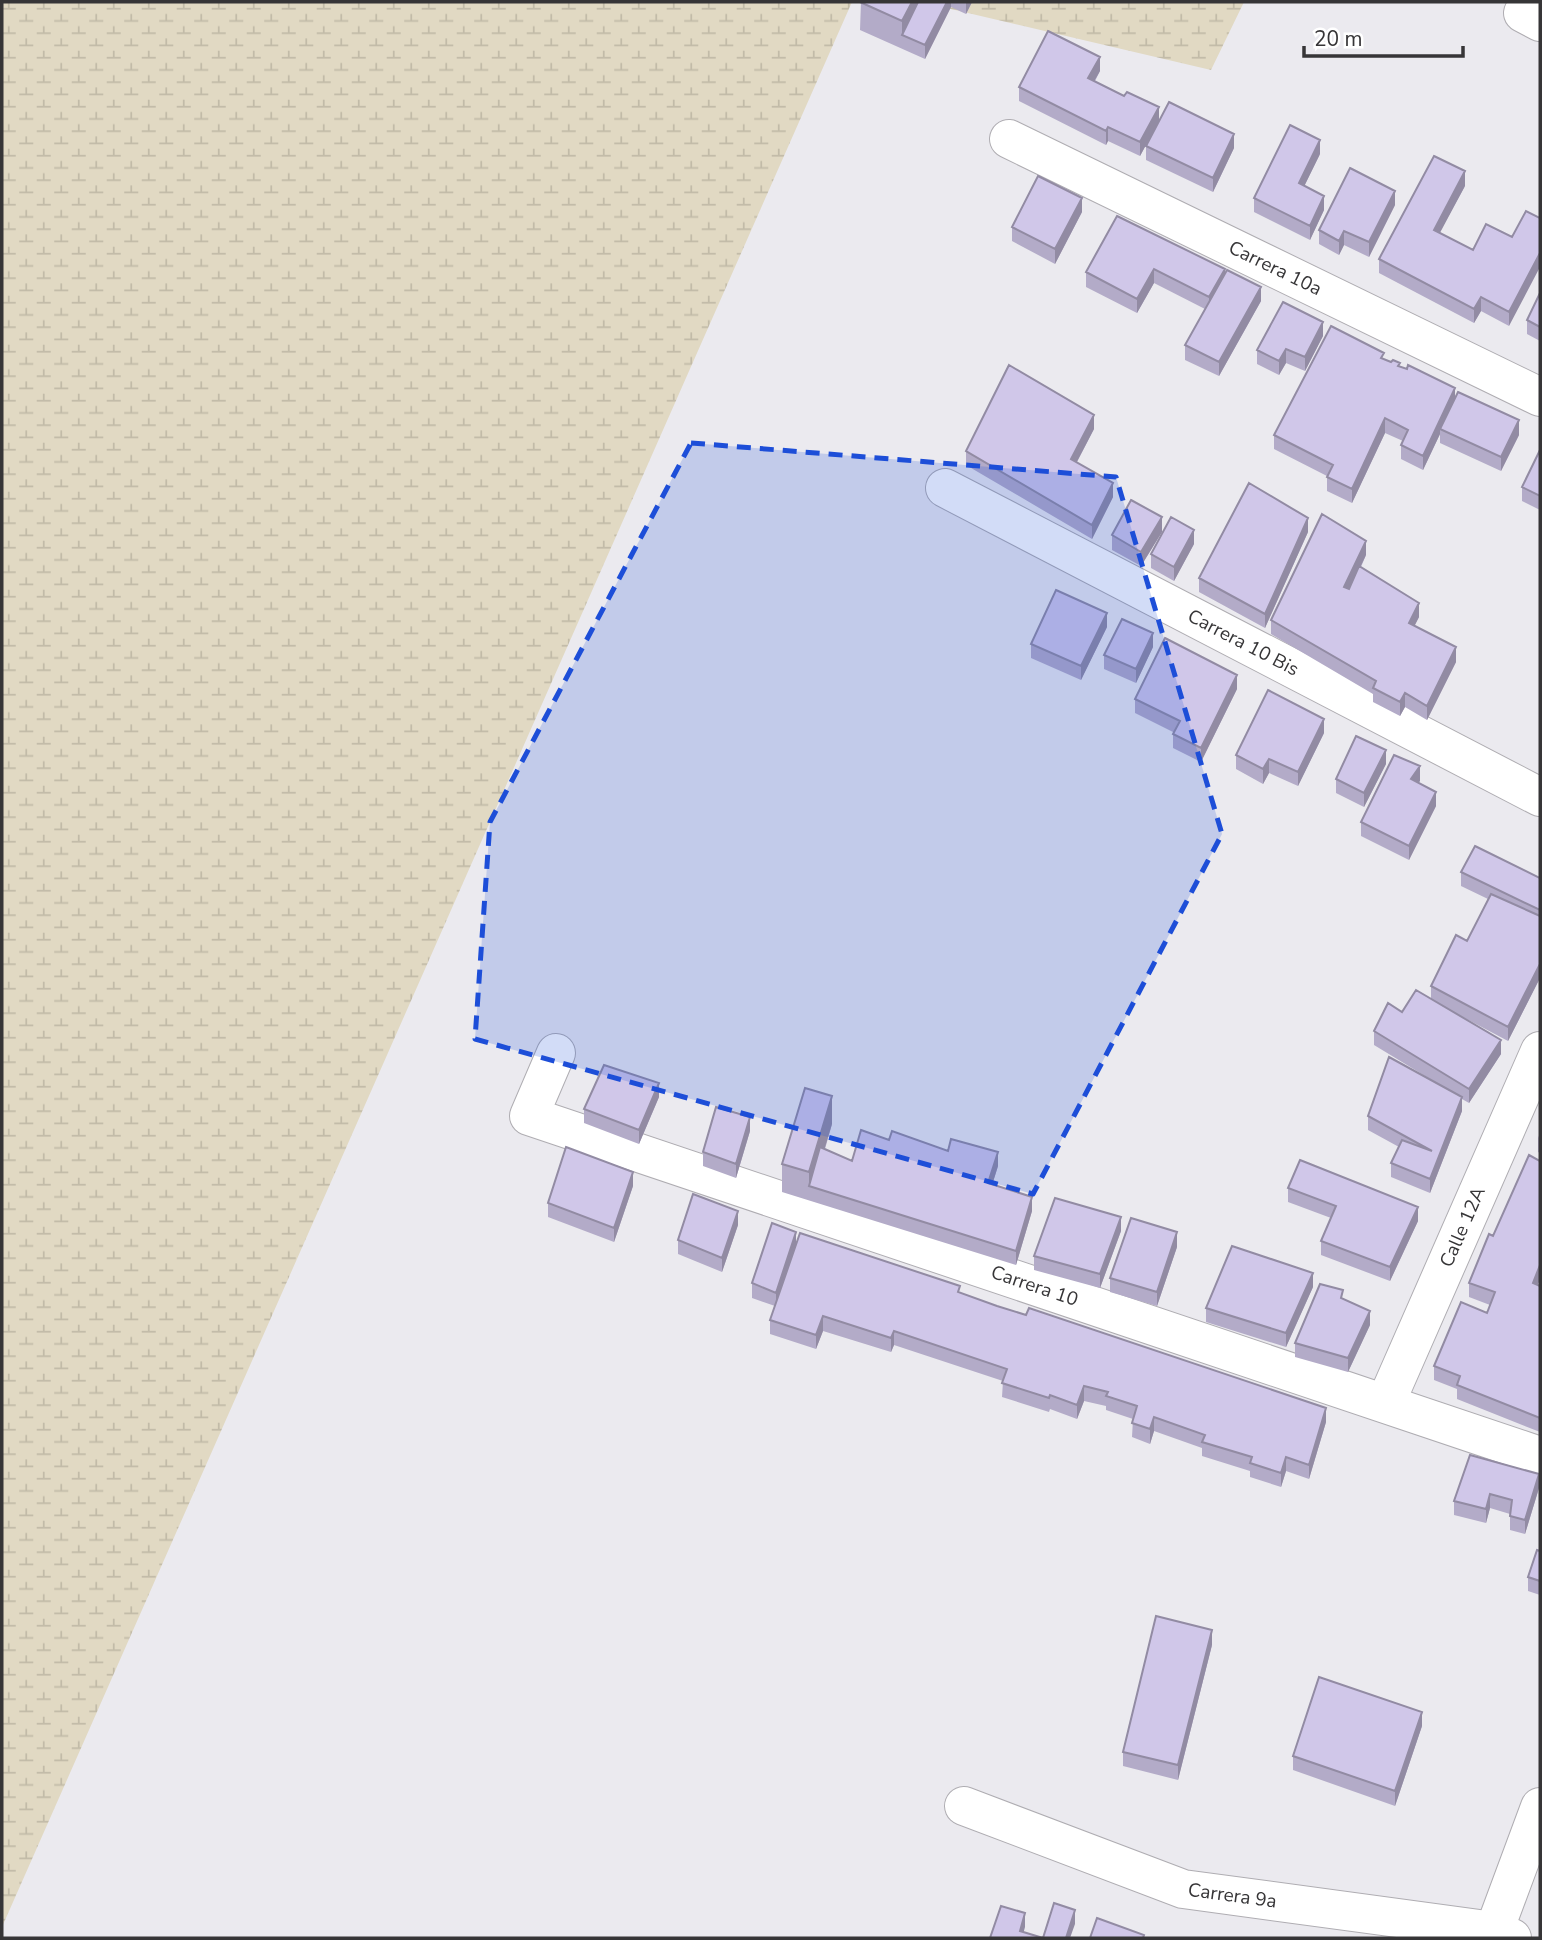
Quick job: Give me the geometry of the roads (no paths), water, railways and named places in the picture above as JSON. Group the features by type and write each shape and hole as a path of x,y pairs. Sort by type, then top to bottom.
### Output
{"street":[{"name":"Carrera 10a","path":"1009,139 1540,397"},
{"name":"Carrera 10 Bis","path":"945,488 1540,796"},
{"name":"Calle 12A","path":"1386,1402 1540,1051"},
{"name":"Carrera 10","path":"556,1053 529,1116 1540,1456"},
{"name":"Carrera 9a","path":"964,1806 1182,1889 1503,1934"},
{"path":"1503,1934 1540,1807"}]}
